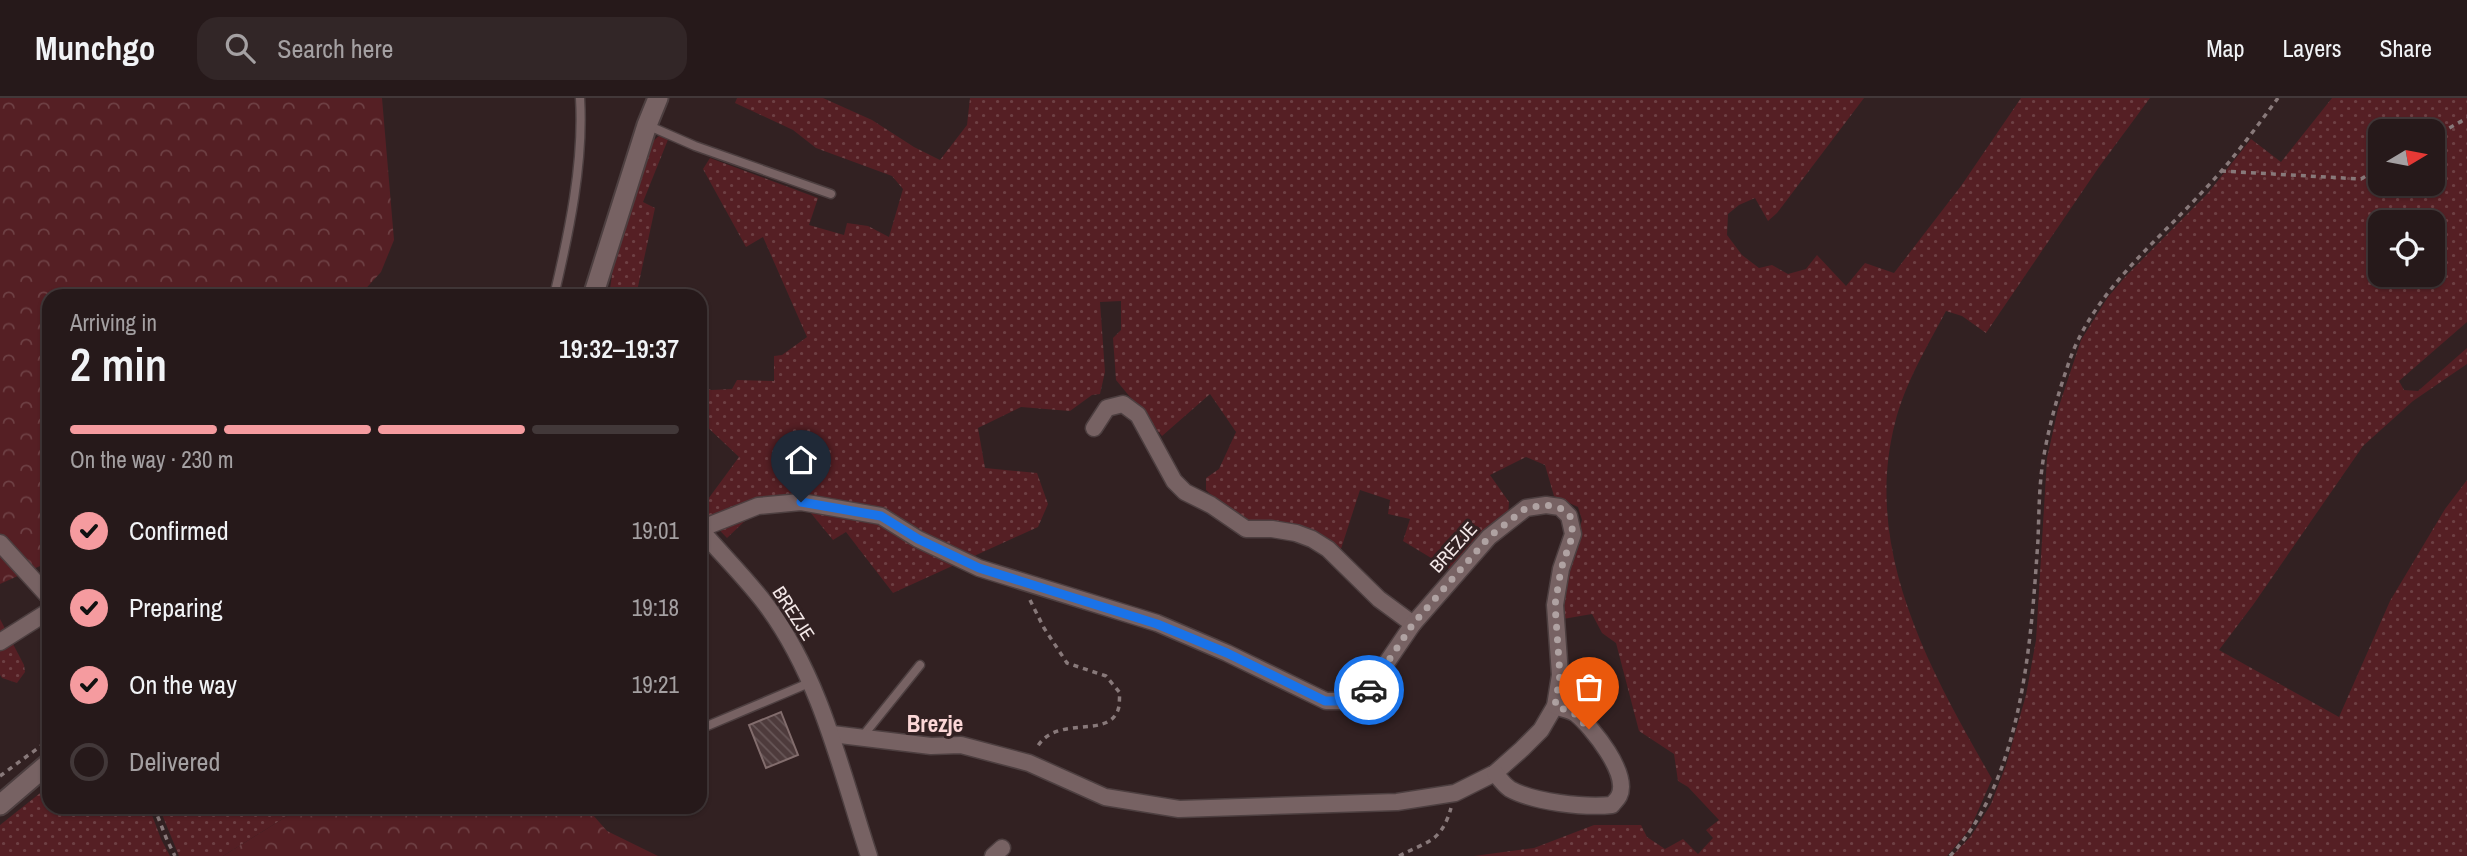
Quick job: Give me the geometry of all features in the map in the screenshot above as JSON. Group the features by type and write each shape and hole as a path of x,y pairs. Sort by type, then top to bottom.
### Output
{"street":[{"path":"595,289 658,98"},
{"path":"1094,428 1107,408 1123,404 1138,415 1174,481 1185,492 1211,505 1246,529 1272,529 1312,539 1328,549 1379,599 1413,624"},
{"name":"BREZJE","path":"707,526 758,506 801,502 881,516 918,539 979,568 1157,624 1227,653 1325,701 1346,701 1366,693 1413,624 1489,537 1526,508 1546,505 1560,508 1570,516 1573,534 1561,569 1555,605 1560,675 1555,706 1541,730 1495,773 1455,793 1397,802 1179,809 1105,797 1029,763 961,745 931,746 832,734"},
{"name":"BREZJE","path":"707,537 767,606 796,654 832,734 870,856"},
{"path":"0,543 42,589"},
{"path":"0,642 42,615"},
{"path":"1495,773 1507,788 1530,797 1596,807 1612,805 1620,795 1621,784 1618,771 1604,745 1574,713 1555,706"},
{"path":"0,805 42,769"}],"lane":[{"path":"556,289 564,254 583,132 580,98"},
{"path":"647,125 695,146 831,194"},
{"path":"862,737 920,665"},
{"path":"707,726 809,682"}],"path":[{"path":"1950,856 1971,832 1992,794 2012,730 2030,645 2043,461 2067,367 2083,330 2106,294 2221,171 2278,98"},
{"path":"2445,131 2467,118"},
{"path":"2221,171 2361,179 2368,175"},
{"path":"1020,579 1044,628 1067,663 1106,676 1120,692 1118,712 1104,725 1062,729 1042,738 1029,763"},
{"path":"0,776 42,745"},
{"path":"1399,856 1434,839 1446,825 1455,793"},
{"path":"157,814 176,856"}],"green space":[{"path":"0,98 382,98 394,240 381,272 365,289 42,289 42,565 0,584"},
{"path":"737,98 823,98 872,120 940,160 967,125 970,98 1864,98 1777,213 1768,221 1755,198 1739,205 1728,214 1727,235 1742,255 1759,268 1772,265 1788,274 1806,269 1817,255 1846,286 1865,263 1894,273 1961,186 2021,98 2150,98 2099,167 1986,333 1962,316 1946,311 1911,379 1895,423 1887,471 1888,518 1895,564 1908,609 1926,653 1946,696 1992,779 1970,829 1947,856 1474,856 1534,848 1594,825 1641,825 1647,837 1665,849 1683,839 1698,854 1713,838 1706,830 1719,820 1688,787 1678,781 1674,754 1639,731 1616,643 1602,633 1592,614 1563,619 1567,574 1582,520 1578,507 1554,496 1545,465 1526,457 1490,475 1509,502 1508,515 1451,570 1403,541 1410,519 1388,514 1390,500 1360,490 1340,552 1311,533 1282,522 1253,523 1225,507 1206,490 1206,478 1219,469 1236,432 1210,394 1162,436 1116,380 1113,338 1121,330 1121,301 1100,302 1105,372 1100,394 1092,395 1070,411 1021,407 978,428 985,468 1037,473 1048,504 1038,527 893,593 846,532 833,540 796,495 771,496 727,538 707,517 707,500 739,457 707,427 707,388 732,389 737,380 774,381 774,356 782,355 807,337 763,237 746,247 703,169 710,158 818,198 809,225 844,235 847,223 868,226 889,237 903,189 892,176 816,148 793,130 735,103"},
{"path":"2332,98 2467,98 2467,322 2399,381 2404,390 2418,391 2467,348 2467,364 2413,401 2363,446 2219,650 2339,717 2390,601 2445,509 2467,480 2467,856 1952,856 1971,836 1991,804 2006,765 2026,695 2036,640 2047,458 2058,409 2081,340 2108,297 2208,193 2251,139 2281,162"},
{"path":"661,134 669,137 643,202 655,208 638,289 610,289 616,247 650,144"},
{"path":"0,619 24,665 25,672 17,683 0,675"},
{"path":"42,792 42,814 152,814 170,856 0,856 0,825"},
{"path":"162,814 291,814 223,856 179,856"},
{"path":"291,814 592,814 607,831 658,856 223,856"}],"building":[{"path":"781,712 798,755 766,768 749,725"}],"way so far":[{"path":"1369,690 1413,624 1489,537 1526,508 1546,505 1560,508 1570,516 1573,534 1561,569 1555,605 1560,675 1555,706 1574,713 1589,729"}],"district":[{"name":"Brezje","path":"935,723"}],"route":[{"path":"801,502 881,516 918,539 979,568 1157,624 1227,653 1325,701 1346,701 1369,690"}]}
